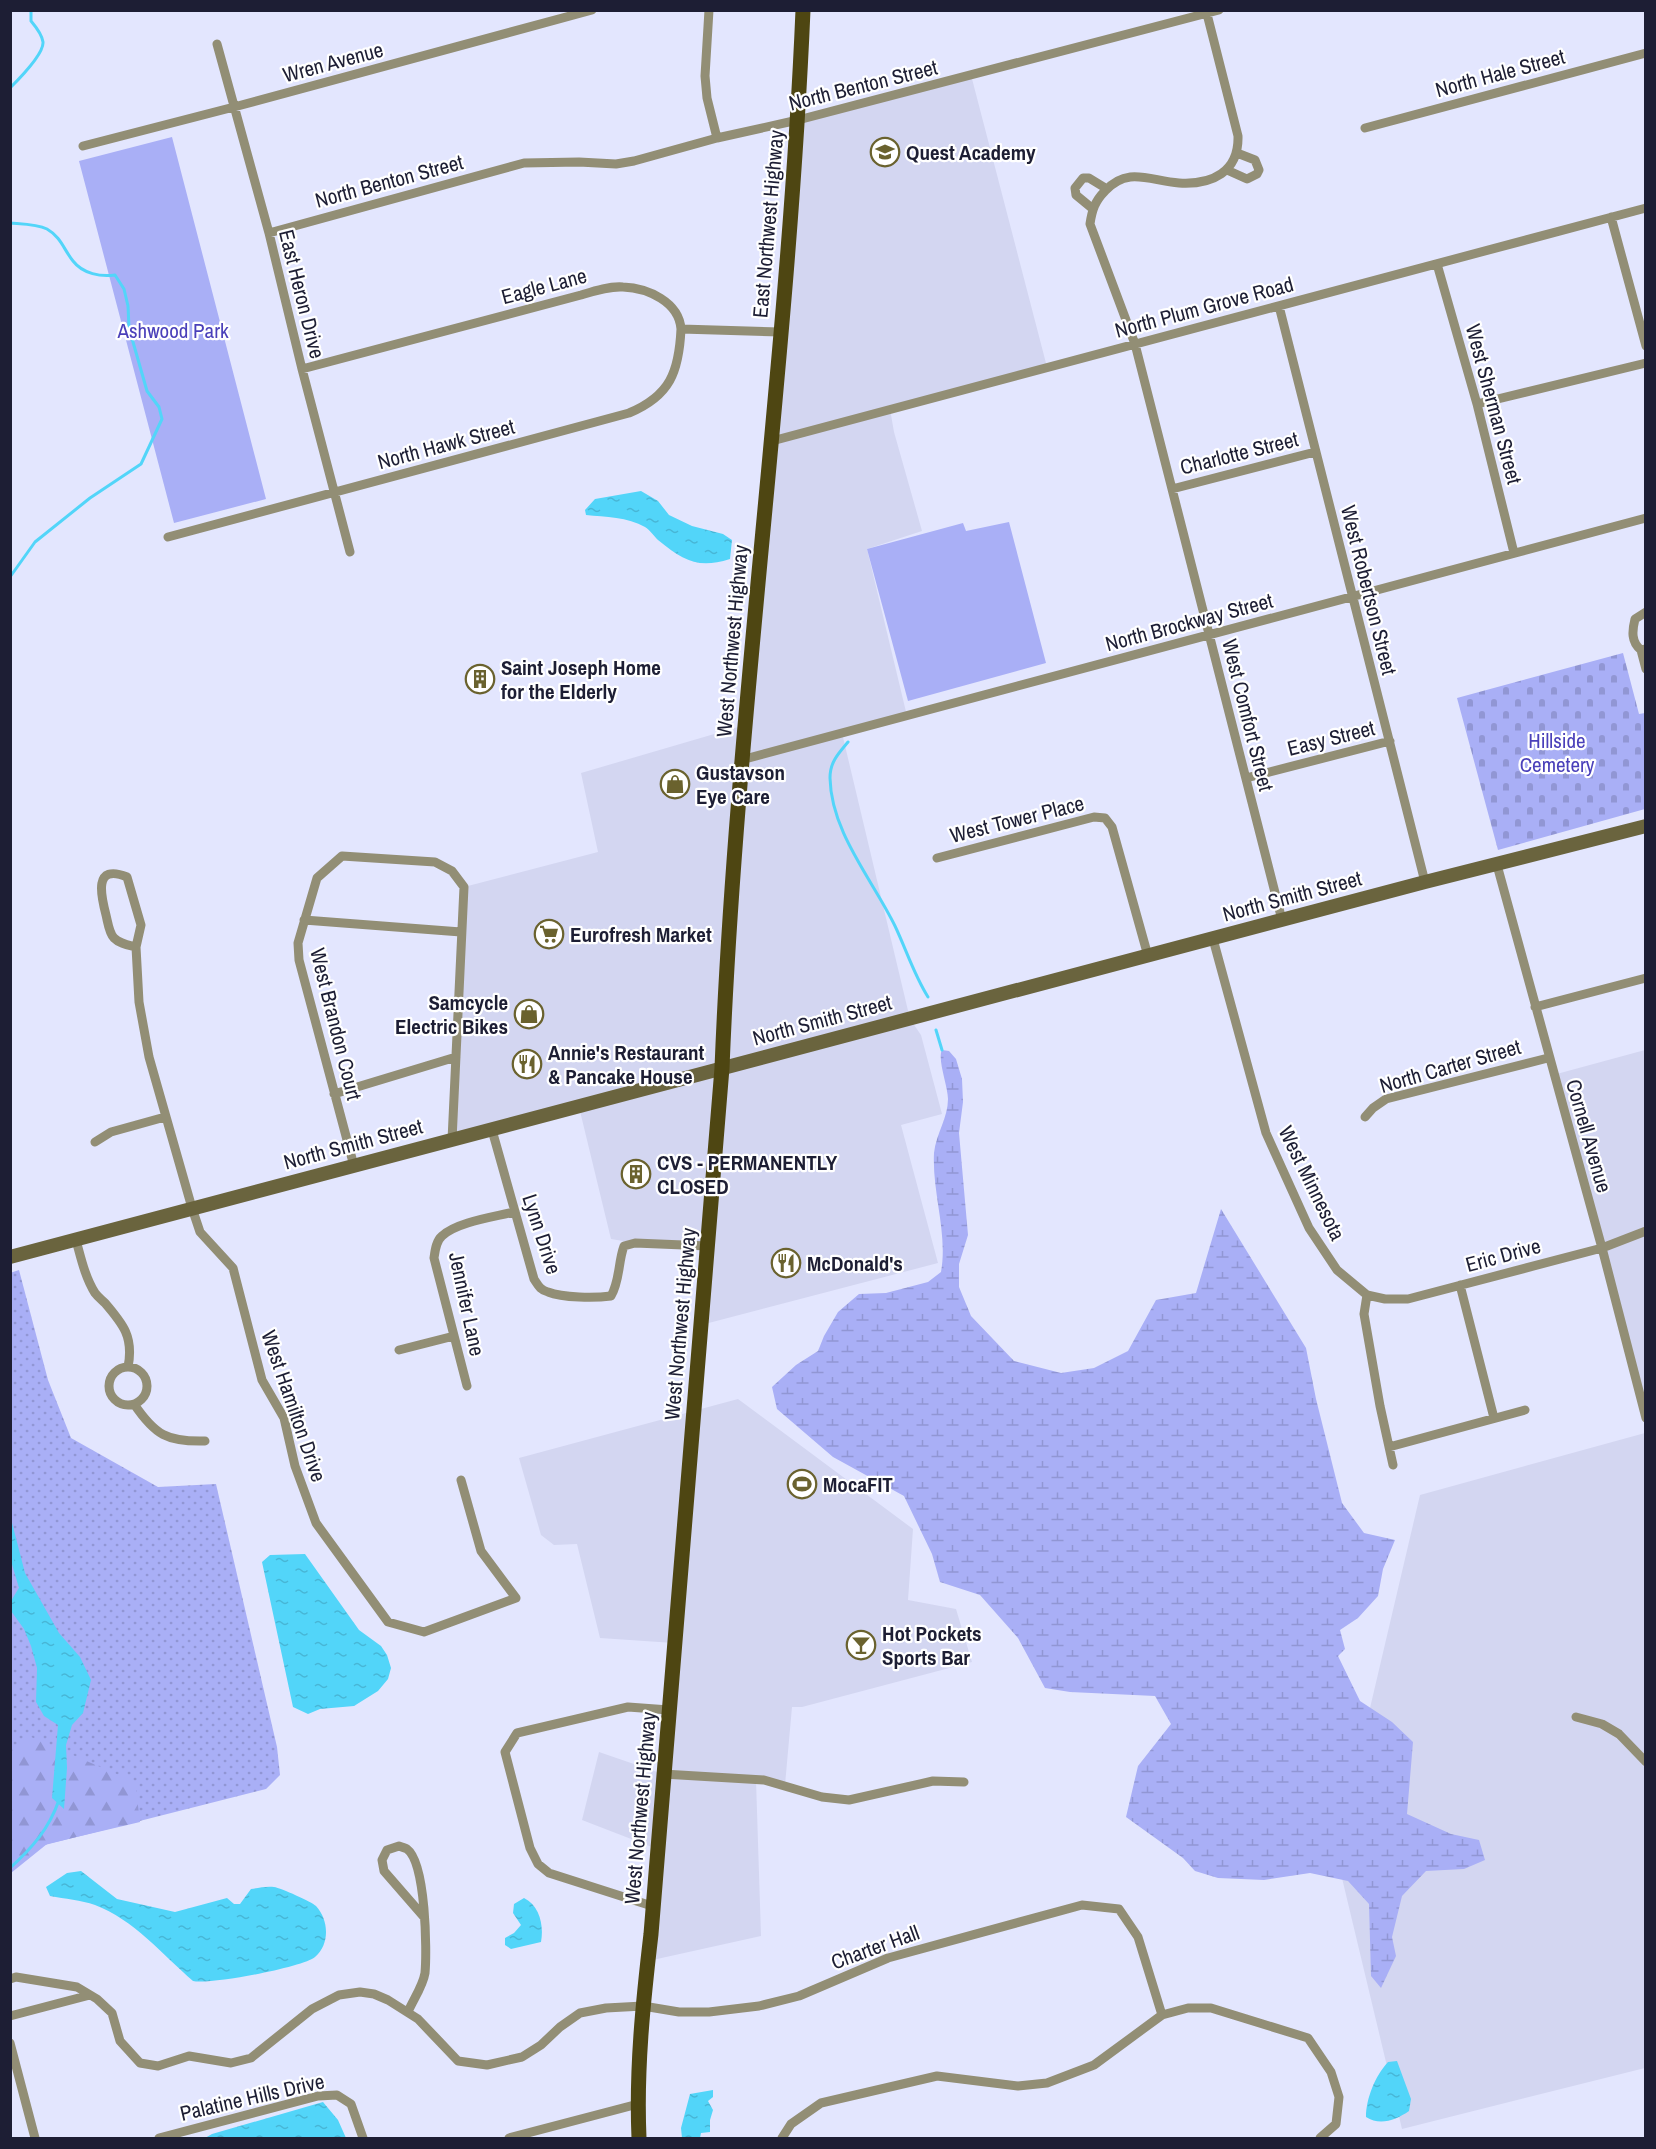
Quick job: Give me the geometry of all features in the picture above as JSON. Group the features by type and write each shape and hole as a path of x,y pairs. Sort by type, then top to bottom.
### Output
{"main road":[{"name":"East Northwest Highway","path":"772,441 798,120 802,10"},
{"name":"West Northwest Highway","path":"639,2139 638,2104 643,2006 723,1068 726,984 741,760 772,441"}],"street":[{"name":"Wren Avenue","path":"83,146 592,10"},
{"path":"709,10 705,76 707,98 717,138"},
{"name":"North Benton Street","path":"269,233 524,163 616,164 798,120 1219,10"},
{"path":"1107,189 1089,178 1083,178 1075,188 1076,195 1093,209 1099,197 1107,189 1112,183 1128,177 1144,177 1180,183 1206,181 1227,170 1237,153 1238,136 1207,14"},
{"name":"East Heron Drive","path":"217,44 269,233 350,552"},
{"name":"North Hale Street","path":"1365,128 1646,53"},
{"path":"1227,170 1247,178 1257,174 1259,170 1255,160 1237,153"},
{"name":"North Plum Grove Road","path":"772,441 1646,208"},
{"name":"West Comfort Street","path":"1093,209 1090,224 1135,344 1282,920"},
{"path":"1611,217 1646,346"},
{"name":"West Sherman Street","path":"1437,264 1477,404 1514,554"},
{"name":"Eagle Lane","path":"302,369 620,286 647,292 668,303 679,317 681,329"},
{"name":"West Robertson Street","path":"1279,306 1425,882"},
{"path":"681,329 780,332"},
{"name":"North Hawk Street","path":"168,537 617,417 642,408 661,393 671,379 680,354 681,329"},
{"path":"1477,404 1646,363"},
{"name":"Charlotte Street","path":"1172,489 1315,452"},
{"name":"North Brockway Street","path":"741,760 1645,518"},
{"path":"1646,612 1635,619 1632,630 1635,645 1643,650 1646,669"},
{"name":"Easy Street","path":"1246,778 1390,741"},
{"name":"West Tower Place","path":"937,858 1094,817 1105,818 1112,827 1148,956"},
{"name":"North Smith Street","path":"10,1257 1425,882 1646,826"},
{"name":"West Brandon Court","path":"354,1166 299,960 298,943 317,878 342,856 435,862 452,871 464,887 452,1140"},
{"name":"Cornell Avenue","path":"1497,865 1646,1418"},
{"name":"West Hamilton Drive","path":"136,947 117,941 111,935 100,893 103,879 110,875 119,874 127,877 141,925 136,947 139,1002 149,1058 200,1232 218,1249 232,1268 262,1380 284,1418 295,1466 316,1523 388,1622 424,1632 516,1598 481,1551 460,1480"},
{"path":"304,920 461,932"},
{"name":"West Minnesota","path":"1213,939 1266,1133 1309,1228 1337,1270 1367,1295"},
{"path":"1535,1007 1646,978"},
{"path":"334,1094 456,1057"},
{"name":"North Carter Street","path":"1365,1117 1372,1108 1386,1099 1548,1058"},
{"path":"95,1142 111,1132 165,1117"},
{"name":"Lynn Drive","path":"492,1130 534,1280 539,1288 548,1293 611,1296 616,1287 619,1258 624,1246 635,1243 708,1246"},
{"name":"Jennifer Lane","path":"467,1386 434,1258 440,1237 454,1228 514,1212"},
{"name":"Eric Drive","path":"1367,1295 1385,1299 1408,1299 1602,1248 1646,1230"},
{"path":"76,1240 87,1279 97,1296 120,1320 128,1335 130,1354 128,1366"},
{"path":"1460,1284 1494,1418"},
{"path":"1367,1295 1364,1314 1393,1465"},
{"path":"399,1350 454,1336"},
{"path":"128,1366 143,1373 147,1383 144,1396 134,1404 122,1404 110,1391 111,1378 115,1372 128,1366"},
{"path":"134,1404 145,1420 161,1434 181,1441 205,1441"},
{"path":"1389,1447 1525,1410"},
{"path":"652,1906 549,1873 538,1864 530,1848 505,1752 517,1733 628,1707 669,1710"},
{"path":"1576,1717 1602,1724 1619,1734 1646,1762"},
{"path":"663,1774 764,1780 822,1797 849,1800 933,1781 964,1782"},
{"path":"408,2012 425,1976 424,1899 413,1857 408,1850 399,1846 387,1850 382,1860 384,1871 424,1917"},
{"name":"Charter Hall","path":"10,1979 16,1977 51,1981 77,1987 90,1995 112,2013 120,2041 140,2063 158,2066 189,2056 231,2063 251,2058 312,2009 339,1995 360,1992 374,1994 398,2005 418,2019 458,2061 487,2065 522,2057 541,2045 560,2027 580,2013 606,2008 643,2006 679,2012 709,2012 759,2006 799,1996 888,1958 1082,1905 1119,1909 1138,1937 1162,2015"},
{"path":"10,2016 90,1995"},
{"path":"782,2139 791,2124 821,2103 937,2076 1018,2086 1047,2083 1094,2065 1162,2015 1188,2008 1211,2008 1308,2038 1331,2072 1339,2097 1336,2124 1320,2139"},
{"path":"10,2043 34,2139"},
{"name":"Palatine Hills Drive","path":"159,2139 318,2096 337,2095 351,2104 363,2139"},
{"path":"508,2139 638,2104"}],"shaded area":[{"path":"971,75 1047,367 890,409 894,432 922,531 867,549 907,716 842,733 910,1019 921,1035 942,1114 901,1125 938,1263 701,1325 707,1246 635,1243 611,1239 579,1107 452,1140 464,887 598,852 581,773 745,725 798,120"},
{"path":"1645,1050 1645,1418 1553,1075"},
{"path":"738,1399 913,1529 908,1600 956,1609 972,1662 802,1707 792,1707 785,1785 756,1780 761,1936 648,1961 657,1849 582,1820 599,1752 663,1774 674,1643 600,1638 577,1544 554,1545 541,1535 519,1458"},
{"path":"1645,1433 1645,2068 1402,2129 1336,1853 1420,1495"}],"green space":[{"name":"Ashwood Park","path":"172,137 266,499 174,523 79,161"},
{"path":"1009,522 1046,663 908,701 867,549 963,523 966,531"},
{"name":"Hillside Cemetery","path":"1623,653 1639,714 1645,713 1645,809 1498,850 1457,698"},
{"path":"942,1050 949,1051 956,1059 962,1079 963,1102 959,1133 968,1235 959,1264 959,1287 971,1316 1014,1361 1061,1373 1094,1368 1128,1351 1156,1300 1196,1293 1221,1209 1306,1348 1342,1503 1364,1533 1395,1540 1383,1569 1378,1596 1358,1618 1340,1630 1345,1649 1338,1656 1360,1701 1392,1722 1413,1742 1407,1814 1451,1834 1479,1840 1485,1860 1464,1869 1426,1871 1402,1896 1392,1937 1396,1956 1381,1988 1371,1976 1369,1904 1348,1881 1310,1873 1264,1880 1218,1878 1195,1871 1183,1858 1126,1817 1138,1766 1171,1724 1155,1696 1070,1692 1045,1688 1018,1638 980,1595 940,1582 932,1554 904,1496 833,1457 777,1409 772,1387 796,1365 818,1351 838,1312 859,1294 886,1293 928,1282 941,1272 943,1243 935,1183 934,1153 948,1099 941,1060"},
{"path":"19,1270 48,1380 71,1438 158,1487 216,1484 277,1747 280,1775 266,1789 33,1848 11,1868 10,1273"},
{"path":"31,1737 135,1782 140,1822 47,1844 11,1873 11,1749"}],"water":[{"path":"641,491 658,501 669,515 692,526 723,534 732,540 730,559 709,563 692,561 676,553 658,540 647,528 638,524 616,518 586,515 585,510 595,499"},
{"path":"10,1515 25,1573 59,1633 80,1657 91,1680 83,1713 72,1725 66,1745 64,1809 52,1798 58,1725 44,1716 36,1702 37,1668 31,1646 24,1629 11,1611 11,1601 20,1586 11,1552"},
{"path":"305,1554 359,1630 381,1646 391,1668 388,1679 378,1691 354,1706 320,1709 308,1714 293,1707 262,1562 270,1555"},
{"path":"81,1871 117,1899 175,1912 227,1898 234,1904 240,1904 251,1889 278,1888 316,1906 325,1925 323,1946 315,1957 294,1966 236,1978 193,1981 135,1928 109,1911 90,1903 50,1896 46,1887 67,1873"},
{"path":"524,1898 534,1906 540,1917 541,1942 511,1949 505,1945 505,1938 521,1925 513,1913 514,1904"},
{"path":"1397,2061 1411,2099 1409,2111 1388,2121 1371,2120 1366,2117 1372,2088 1388,2062"},
{"path":"713,2090 713,2097 708,2101 713,2110 710,2132 701,2133 700,2138 682,2138 681,2128 690,2094"},
{"path":"323,2102 338,2120 346,2138 205,2138 212,2134"}],"waterway":[{"path":"10,88 30,66 42,47 41,36 31,21 31,10"},
{"path":"10,223 43,227 56,236 73,261 82,269 98,275 115,275 124,289 128,306 129,328 147,391 159,407 162,419 141,464 90,498 35,542 10,577"},
{"path":"848,742 835,758 830,772 832,798 837,817 854,855 886,908 928,997"},
{"path":"936,1030 942,1050"},
{"path":"10,1552 20,1586"},
{"path":"10,1868 39,1837 59,1800"}],"place":[{"name":"Quest Academy","path":"885,152"},
{"name":"Saint Joseph Home for the Elderly","path":"480,679"},
{"name":"Gustavson Eye Care","path":"675,784"},
{"name":"Eurofresh Market","path":"549,934"},
{"name":"Samcycle Electric Bikes","path":"529,1014"},
{"name":"Annie's Restaurant & Pancake House","path":"527,1064"},
{"name":"CVS - PERMANENTLY CLOSED","path":"636,1174"},
{"name":"McDonald's","path":"786,1263"},
{"name":"MocaFIT","path":"802,1484"},
{"name":"Hot Pockets Sports Bar","path":"861,1645"}]}
